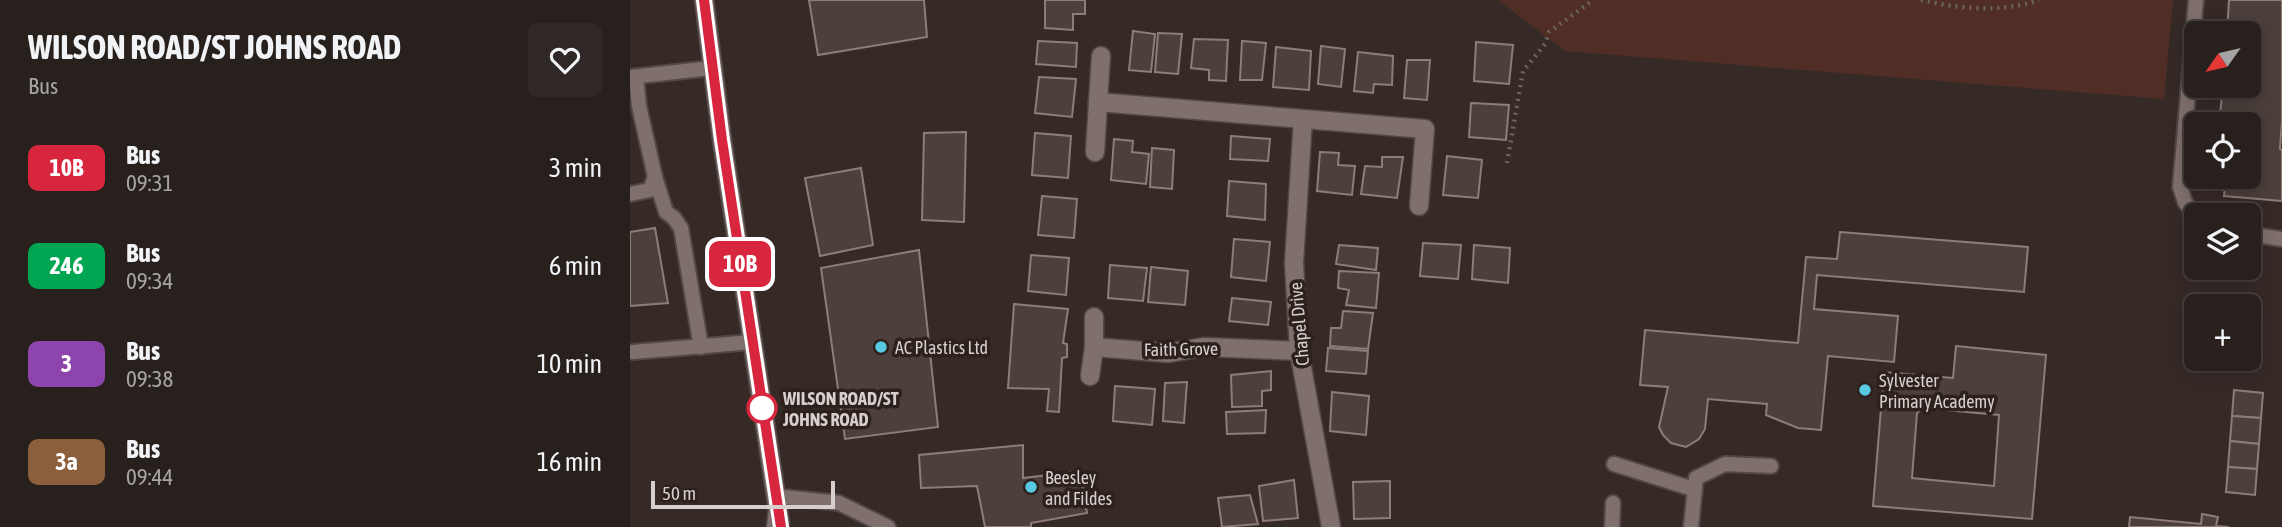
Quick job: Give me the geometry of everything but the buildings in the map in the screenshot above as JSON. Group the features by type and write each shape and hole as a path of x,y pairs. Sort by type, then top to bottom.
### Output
{"street":[{"path":"704,0 776,511 781,527"},
{"path":"1095,152 1101,56"},
{"path":"1098,102 1424,129 1419,206"},
{"name":"Chapel Drive","path":"1303,119 1294,262 1300,351 1331,527"},
{"path":"1090,376 1094,317"},
{"name":"Faith Grove","path":"1094,347 1168,353 1204,347 1300,351"}],"lane":[{"path":"2186,203 2180,187 2196,0"},
{"path":"701,347 681,228 666,212 655,177 633,77 712,68"},
{"path":"630,194 650,190 655,177"},
{"path":"2261,236 2282,239"},
{"path":"633,352 752,342"},
{"path":"1614,464 1693,489"},
{"path":"1691,527 1696,478 1725,464 1770,466"},
{"path":"776,511 839,503 888,527"},
{"path":"1612,527 1613,503"}],"path":[{"path":"1507,163 1523,71 1545,44 1549,32 1592,0"},
{"path":"1922,0 1985,9 2021,6 2039,0"}],"shaded area":[{"path":"1498,0 2173,0 2164,99 1565,51"}],"bus line":[{"name":"10B","path":"704,0 722,140 781,527"}],"place":[{"name":"AC Plastics Ltd","path":"881,347"},
{"name":"Sylvester Primary Academy","path":"1865,390"},
{"name":"WILSON ROAD/ST JOHNS ROAD","path":"762,408"},
{"name":"Beesley and Fildes","path":"1031,487"}]}
